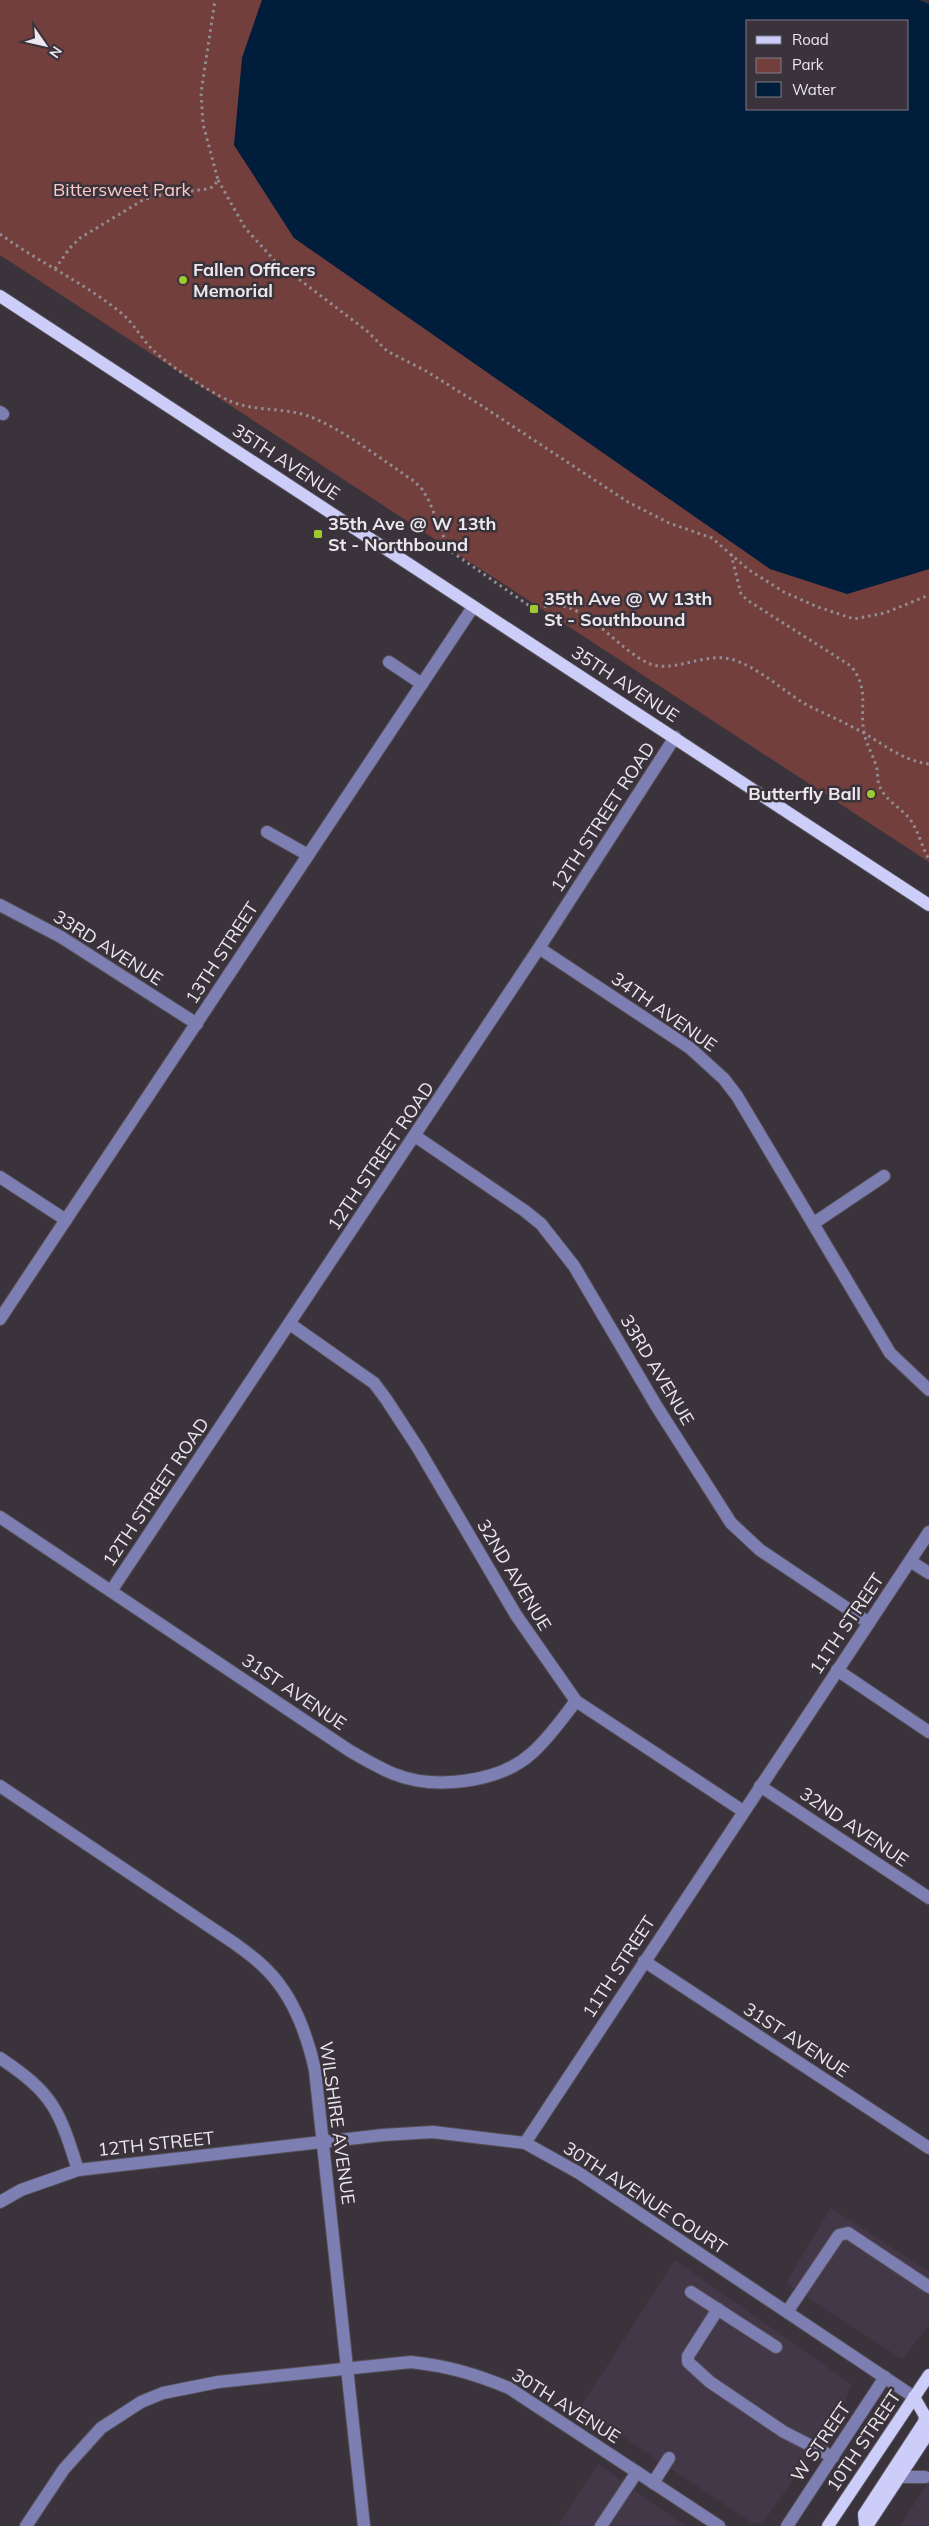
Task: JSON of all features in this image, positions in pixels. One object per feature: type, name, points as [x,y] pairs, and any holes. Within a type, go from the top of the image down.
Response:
[{"type":"main road","name":"35TH AVENUE","points":[[0,296],[174,411],[395,553],[473,607],[675,737],[929,905]]},
{"type":"main road","name":"10TH STREET","points":[[828,2526],[929,2375]]},
{"type":"main road","points":[[866,2526],[864,2514],[924,2422],[925,2416],[914,2397]]},
{"type":"main road","points":[[866,2526],[929,2432]]},
{"type":"street","name":"13TH STREET","points":[[0,1319],[473,607]]},
{"type":"street","points":[[389,662],[422,684]]},
{"type":"street","name":"12TH STREET ROAD","points":[[111,1591],[540,948],[675,737]]},
{"type":"street","points":[[267,832],[308,855]]},
{"type":"street","name":"33RD AVENUE","points":[[0,904],[61,937],[196,1024]]},
{"type":"street","name":"34TH AVENUE","points":[[540,948],[690,1048],[724,1079],[738,1096],[890,1353],[929,1390]]},
{"type":"street","name":"33RD AVENUE","points":[[415,1136],[525,1210],[541,1224],[574,1266],[657,1407],[731,1523],[760,1550],[869,1623]]},
{"type":"street","points":[[814,1223],[884,1176]]},
{"type":"street","points":[[0,1177],[66,1220]]},
{"type":"street","name":"32ND AVENUE","points":[[290,1324],[374,1383],[418,1448],[516,1615],[576,1701],[743,1811]]},
{"type":"street","name":"31ST AVENUE","points":[[0,1517],[350,1751],[395,1775],[443,1784],[464,1782],[495,1774],[530,1755],[549,1736],[576,1701]]},
{"type":"street","name":"11TH STREET","points":[[525,2143],[929,1532]]},
{"type":"street","points":[[910,1561],[929,1573]]},
{"type":"street","points":[[837,1670],[929,1732]]},
{"type":"street","name":"WILSHIRE AVENUE","points":[[0,1786],[234,1942],[268,1970],[293,2006],[307,2035],[315,2070],[349,2368],[364,2526]]},
{"type":"street","name":"32ND AVENUE","points":[[760,1786],[929,1898]]},
{"type":"street","name":"31ST AVENUE","points":[[644,1961],[929,2148]]},
{"type":"street","points":[[0,2058],[40,2089],[56,2109],[78,2170]]},
{"type":"street","name":"30TH AVENUE COURT","points":[[323,2143],[383,2135],[433,2132],[525,2143],[579,2173],[914,2397]]},
{"type":"street","name":"12TH STREET","points":[[0,2202],[21,2190],[78,2170],[323,2143]]},
{"type":"street","points":[[787,2312],[839,2235],[843,2232],[848,2233],[929,2287]]},
{"type":"street","points":[[691,2292],[776,2348]]},
{"type":"street","points":[[718,2309],[688,2356],[688,2362],[710,2382],[784,2432],[833,2457]]},
{"type":"street","name":"30TH AVENUE","points":[[26,2526],[64,2469],[101,2428],[141,2402],[162,2393],[218,2382],[411,2362],[472,2372],[509,2388],[719,2526]]},
{"type":"street","name":"W STREET","points":[[787,2526],[885,2377]]},
{"type":"street","points":[[653,2483],[669,2458]]},
{"type":"street","points":[[601,2526],[637,2472]]},
{"type":"street","points":[[899,2477],[925,2477]]},
{"type":"path","points":[[215,0],[201,93],[203,124],[218,180],[245,228],[261,248],[275,261],[367,332],[387,351],[426,371],[479,404],[628,502],[669,523],[712,538],[749,570],[784,592],[818,607],[854,619],[885,613],[929,595]]},
{"type":"path","points":[[55,269],[80,238],[143,200],[161,195],[206,190],[213,187],[218,180]]},
{"type":"path","points":[[0,234],[122,313],[135,325],[150,348],[211,390],[230,401],[248,407],[307,415],[325,423],[414,481],[422,489],[429,502],[449,550],[534,609],[555,605],[569,608],[582,615],[638,658],[651,664],[666,666],[699,658],[722,657],[736,661],[756,670],[808,705],[864,733],[895,754],[914,762],[929,764]]},
{"type":"path","points":[[731,553],[741,594],[747,600],[851,666],[857,674],[863,687],[864,733],[877,768],[879,785],[884,795],[909,818],[917,830],[922,848],[929,860]]},
{"type":"shaded area","points":[[831,2208],[929,2272],[929,2325],[902,2359],[786,2283]]},
{"type":"shaded area","points":[[675,2260],[851,2384],[843,2409],[764,2521],[754,2524],[580,2408]]},
{"type":"shaded area","points":[[598,2464],[685,2526],[558,2526]]},
{"type":"shaded area","points":[[929,2481],[929,2526],[900,2526]]},
{"type":"green space","name":"Bittersweet Park","points":[[0,0],[262,0],[242,58],[269,197],[294,238],[847,594],[929,569],[929,862],[0,255]]},
{"type":"water","points":[[262,0],[919,0],[929,4],[929,569],[847,594],[770,569],[294,238],[234,145],[242,58]]},
{"type":"place","name":"Fallen Officers Memorial","points":[[183,280]]},
{"type":"place","name":"35th Ave @ W 13th St - Northbound","points":[[318,534]]},
{"type":"place","name":"35th Ave @ W 13th St - Southbound","points":[[534,609]]},
{"type":"place","name":"Butterfly Ball","points":[[871,794]]}]
